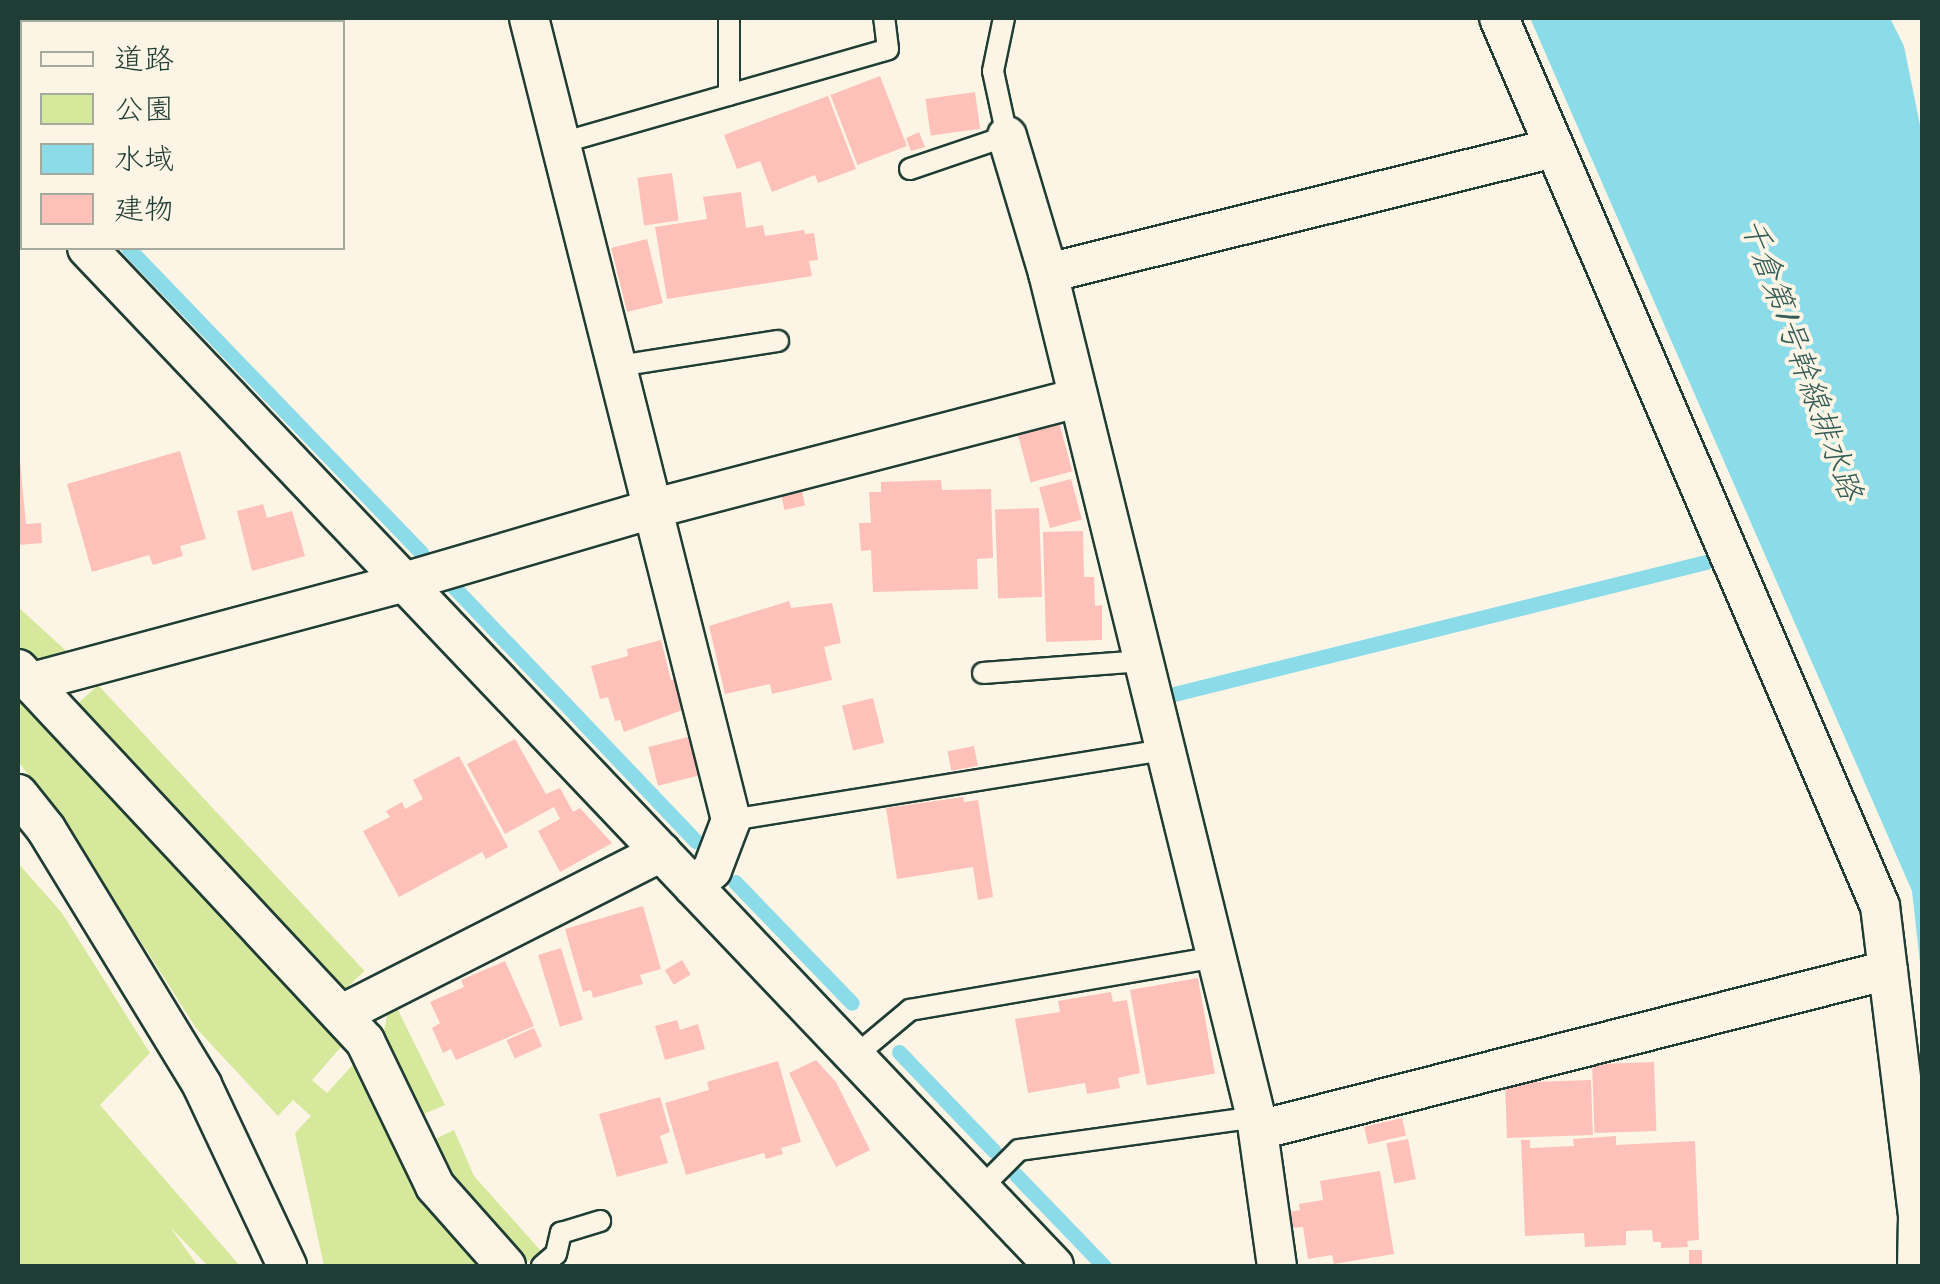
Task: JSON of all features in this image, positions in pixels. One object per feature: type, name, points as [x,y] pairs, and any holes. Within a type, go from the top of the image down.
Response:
[{"type":"street","points":[[529,18],[732,820],[712,870],[693,886]]},
{"type":"street","points":[[1498,18],[1880,906],[1918,1216],[1917,1266]]},
{"type":"street","points":[[1007,136],[1048,274],[1258,1123],[1278,1266]]},
{"type":"street","points":[[1048,274],[1554,148]]},
{"type":"street","points":[[89,250],[1054,1266]]},
{"type":"street","points":[[506,1266],[435,1186],[365,1042],[24,676],[404,582],[655,508],[1078,398]]},
{"type":"street","points":[[18,794],[46,828],[202,1085],[287,1266]]},
{"type":"street","points":[[342,1014],[662,852]]},
{"type":"street","points":[[1258,1123],[1888,970]]},
{"type":"lane","points":[[730,18],[730,95]]},
{"type":"lane","points":[[561,143],[888,49],[884,18]]},
{"type":"lane","points":[[910,169],[1007,136],[993,71],[1004,18]]},
{"type":"lane","points":[[618,366],[778,340]]},
{"type":"lane","points":[[983,673],[1143,661]]},
{"type":"lane","points":[[732,820],[1166,750]]},
{"type":"lane","points":[[854,1056],[910,1010],[1216,957]]},
{"type":"lane","points":[[980,1189],[1019,1150],[1258,1123]]},
{"type":"lane","points":[[542,1266],[556,1254],[560,1233],[600,1221]]},
{"type":"green space","points":[[18,607],[73,657],[35,666],[18,650]]},
{"type":"green space","points":[[98,685],[365,971],[333,1000],[67,714]]},
{"type":"green space","points":[[18,691],[61,732],[342,1046],[312,1080],[327,1093],[357,1060],[489,1266],[324,1266],[295,1133],[311,1116],[293,1100],[278,1116],[196,1028],[87,857],[18,761]]},
{"type":"green space","points":[[18,863],[62,913],[150,1053],[100,1105],[240,1266],[208,1266],[170,1227],[198,1266],[18,1266]]},
{"type":"green space","points":[[396,1006],[445,1105],[419,1116],[382,1044],[388,1009]]},
{"type":"green space","points":[[454,1130],[474,1176],[541,1251],[522,1266],[427,1143]]},
{"type":"water","name":"千倉第1号幹線排水路","points":[[1530,18],[1890,18],[1904,46],[1922,135],[1922,981],[1912,891]]},
{"type":"building","points":[[880,76],[907,146],[857,165],[831,95]]},
{"type":"building","points":[[975,92],[980,129],[931,136],[925,99]]},
{"type":"building","points":[[828,96],[856,169],[818,183],[815,175],[772,192],[760,161],[737,169],[724,135]]},
{"type":"building","points":[[919,132],[925,147],[911,151],[906,138]]},
{"type":"building","points":[[672,173],[679,221],[644,225],[637,178]]},
{"type":"building","points":[[741,192],[746,228],[763,225],[765,236],[804,230],[805,234],[814,233],[818,260],[809,261],[812,276],[667,299],[655,227],[707,219],[703,197]]},
{"type":"building","points":[[647,239],[663,303],[627,312],[611,248]]},
{"type":"building","points":[[1059,422],[1072,471],[1031,482],[1017,433]]},
{"type":"building","points":[[18,440],[26,524],[41,523],[42,543],[18,545]]},
{"type":"building","points":[[180,451],[206,539],[180,546],[183,556],[153,565],[149,555],[92,572],[67,484]]},
{"type":"building","points":[[1071,479],[1082,520],[1050,528],[1039,488]]},
{"type":"building","points":[[941,480],[942,490],[991,489],[993,558],[977,559],[978,589],[873,592],[871,550],[861,551],[859,523],[871,523],[869,492],[881,492],[881,482]]},
{"type":"building","points":[[801,487],[805,506],[784,510],[780,491]]},
{"type":"building","points":[[263,504],[267,518],[292,511],[305,556],[252,571],[237,511]]},
{"type":"building","points":[[1039,508],[1042,597],[998,598],[995,510]]},
{"type":"building","points":[[1083,531],[1084,577],[1094,577],[1095,606],[1102,605],[1102,640],[1046,642],[1043,532]]},
{"type":"building","points":[[789,601],[791,608],[832,603],[841,643],[824,647],[832,680],[772,694],[770,684],[725,694],[709,626]]},
{"type":"building","points":[[661,640],[671,680],[677,679],[685,709],[624,732],[620,720],[615,721],[608,697],[600,699],[591,666],[628,656],[627,649]]},
{"type":"building","points":[[873,698],[884,743],[853,750],[842,706]]},
{"type":"building","points":[[692,736],[702,775],[658,786],[648,747]]},
{"type":"building","points":[[515,739],[546,794],[560,788],[573,812],[580,808],[612,843],[560,872],[538,831],[560,819],[554,807],[505,834],[467,764]]},
{"type":"building","points":[[974,746],[978,766],[951,771],[947,751]]},
{"type":"building","points":[[459,756],[508,847],[486,859],[482,852],[399,897],[363,831],[390,817],[386,811],[402,802],[405,809],[423,799],[413,780]]},
{"type":"building","points":[[963,797],[964,802],[978,800],[993,897],[978,900],[973,867],[897,879],[886,808]]},
{"type":"building","points":[[643,906],[661,969],[640,975],[643,984],[593,998],[591,990],[583,992],[565,929]]},
{"type":"building","points":[[561,948],[583,1020],[560,1027],[538,955]]},
{"type":"building","points":[[682,960],[691,975],[674,985],[665,970]]},
{"type":"building","points":[[505,961],[534,1026],[456,1060],[451,1049],[443,1053],[432,1028],[440,1023],[430,1002],[464,987],[461,980]]},
{"type":"building","points":[[1198,978],[1215,1074],[1147,1086],[1130,990]]},
{"type":"building","points":[[1111,992],[1113,1002],[1127,1000],[1140,1073],[1118,1078],[1120,1088],[1087,1094],[1085,1083],[1028,1093],[1015,1019],[1060,1012],[1058,1001]]},
{"type":"building","points":[[677,1020],[680,1030],[698,1024],[705,1049],[665,1060],[655,1026]]},
{"type":"building","points":[[534,1028],[542,1046],[515,1058],[507,1040]]},
{"type":"building","points":[[816,1060],[836,1082],[870,1150],[836,1167],[789,1073]]},
{"type":"building","points":[[778,1061],[801,1142],[781,1148],[783,1154],[766,1159],[764,1153],[686,1175],[665,1103],[709,1090],[707,1082]]},
{"type":"building","points":[[1654,1062],[1656,1131],[1594,1133],[1592,1064]]},
{"type":"building","points":[[1591,1080],[1593,1135],[1507,1138],[1505,1083]]},
{"type":"building","points":[[660,1097],[670,1132],[660,1136],[668,1163],[617,1177],[599,1114]]},
{"type":"building","points":[[1402,1118],[1406,1136],[1368,1144],[1364,1127]]},
{"type":"building","points":[[1616,1136],[1616,1145],[1695,1141],[1699,1240],[1687,1241],[1688,1247],[1661,1248],[1661,1242],[1653,1242],[1652,1230],[1626,1231],[1626,1245],[1585,1247],[1584,1233],[1525,1236],[1521,1140],[1530,1140],[1530,1148],[1574,1146],[1573,1139]]},
{"type":"building","points":[[1408,1139],[1416,1179],[1394,1183],[1386,1143]]},
{"type":"building","points":[[1380,1171],[1394,1254],[1334,1264],[1332,1255],[1308,1259],[1303,1227],[1292,1228],[1289,1212],[1300,1210],[1299,1204],[1323,1200],[1320,1181]]},
{"type":"building","points":[[1689,1250],[1702,1250],[1702,1266],[1689,1266]]},
{"type":"waterway","points":[[23,20],[33,18]]},
{"type":"waterway","points":[[130,250],[421,553]]},
{"type":"waterway","points":[[1174,694],[1706,562]]},
{"type":"waterway","points":[[449,582],[696,841]]},
{"type":"waterway","points":[[735,882],[852,1003]]},
{"type":"waterway","points":[[899,1052],[994,1151]]},
{"type":"waterway","points":[[1016,1175],[1104,1266]]}]
